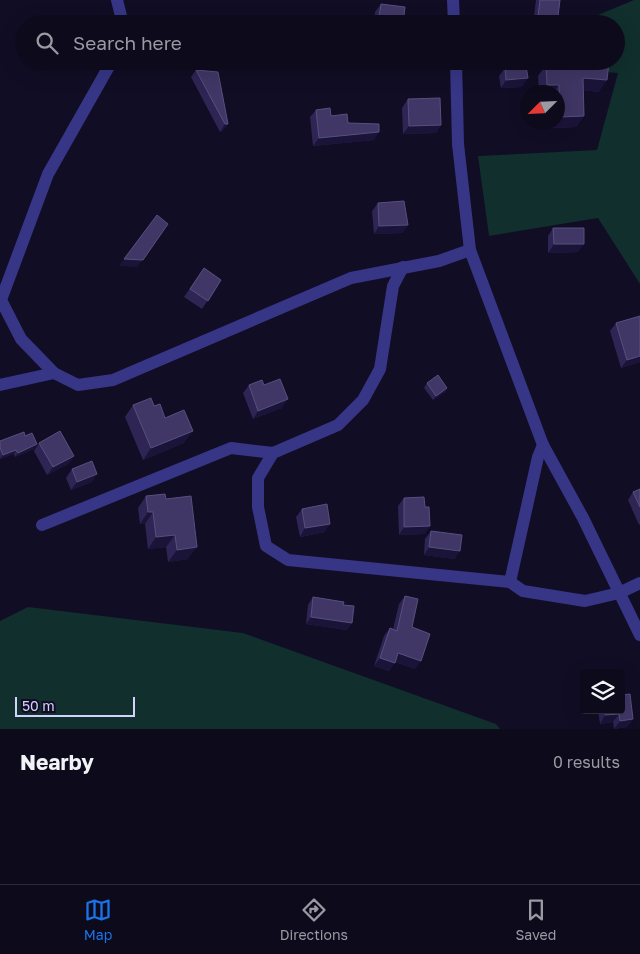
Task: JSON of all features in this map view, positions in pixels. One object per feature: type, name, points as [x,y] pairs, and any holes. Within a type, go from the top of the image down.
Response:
[{"type":"street","points":[[117,0],[121,15]]},
{"type":"street","points":[[452,0],[453,15]]},
{"type":"street","points":[[107,70],[48,174],[0,300],[21,338],[54,373],[78,386],[113,380],[351,278],[439,261],[470,250]]},
{"type":"street","points":[[456,70],[458,144],[470,250],[543,445],[583,518],[640,635]]},
{"type":"street","points":[[42,525],[231,448],[273,453],[338,425],[363,400],[380,369],[393,286],[403,267]]},
{"type":"street","points":[[0,385],[54,373]]},
{"type":"street","points":[[510,582],[538,457],[543,445]]},
{"type":"street","points":[[273,453],[258,478],[258,507],[266,546],[288,560],[510,582],[523,591],[585,602],[618,593],[640,583]]},
{"type":"green space","points":[[634,0],[640,0],[640,284],[598,218],[489,236],[478,156],[597,150],[618,73],[581,70],[625,70],[625,15],[598,15]]},
{"type":"green space","points":[[28,607],[243,633],[496,724],[500,729],[0,729],[0,621]]},
{"type":"building","points":[[540,0],[560,0],[558,15],[538,15]]},
{"type":"building","points":[[381,4],[405,7],[404,15],[379,15]]},
{"type":"building","points":[[196,70],[218,72],[228,124],[225,124]]},
{"type":"building","points":[[505,70],[527,70],[528,78],[506,80]]},
{"type":"building","points":[[546,70],[608,70],[607,80],[583,78],[584,116],[565,117],[565,85],[547,85]]},
{"type":"building","points":[[440,98],[441,125],[409,126],[408,99]]},
{"type":"building","points":[[330,108],[331,116],[347,114],[348,123],[379,124],[379,132],[319,138],[316,110]]},
{"type":"building","points":[[404,201],[408,225],[379,226],[378,203]]},
{"type":"building","points":[[157,215],[168,224],[143,260],[124,259]]},
{"type":"building","points":[[553,228],[584,228],[584,244],[554,244]]},
{"type":"building","points":[[204,268],[221,280],[208,301],[190,289]]},
{"type":"building","points":[[640,316],[640,356],[627,360],[616,323]]},
{"type":"building","points":[[438,375],[447,388],[436,396],[427,383]]},
{"type":"building","points":[[280,379],[288,399],[258,411],[249,385],[262,380],[264,385]]},
{"type":"building","points":[[151,398],[154,406],[160,404],[165,418],[184,410],[193,431],[151,448],[133,405]]},
{"type":"building","points":[[60,431],[74,456],[53,467],[39,443]]},
{"type":"building","points":[[24,432],[25,436],[32,433],[37,444],[18,453],[16,450],[3,455],[0,441]]},
{"type":"building","points":[[92,461],[97,474],[77,482],[72,469]]},
{"type":"building","points":[[640,489],[640,507],[633,492]]},
{"type":"building","points":[[165,494],[166,499],[191,496],[197,547],[177,550],[175,535],[156,537],[153,512],[148,512],[146,496]]},
{"type":"building","points":[[424,497],[425,507],[429,507],[430,526],[404,527],[404,498]]},
{"type":"building","points":[[327,504],[330,524],[305,528],[302,509]]},
{"type":"building","points":[[431,531],[462,535],[460,551],[429,547]]},
{"type":"building","points":[[405,596],[418,599],[412,627],[430,634],[421,661],[398,653],[395,663],[380,658],[390,628],[397,631]]},
{"type":"building","points":[[313,597],[344,602],[343,605],[354,606],[352,623],[311,617]]},
{"type":"building","points":[[630,694],[633,719],[620,721],[619,714],[625,714],[625,695]]}]
